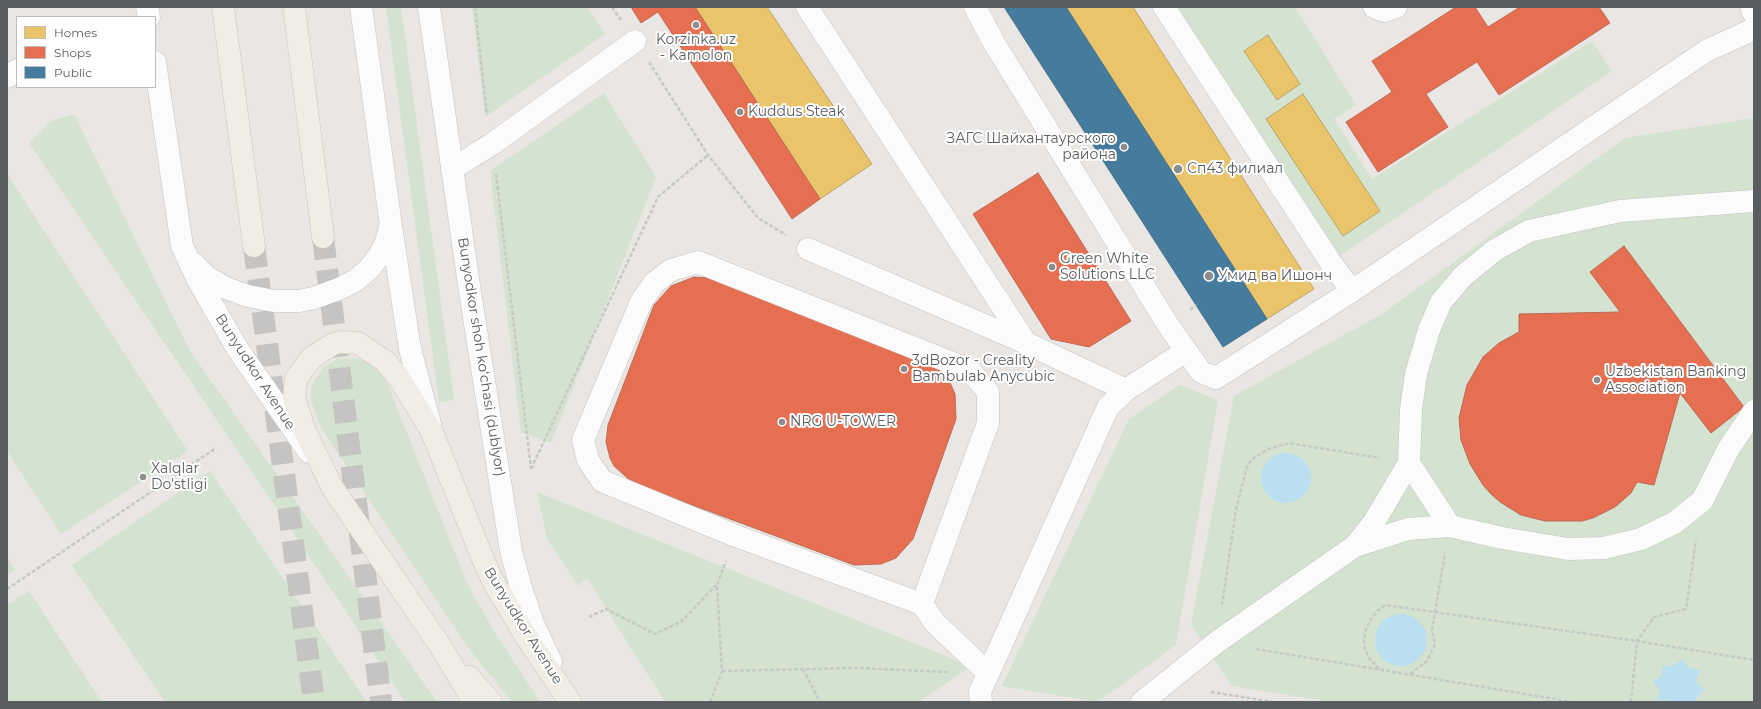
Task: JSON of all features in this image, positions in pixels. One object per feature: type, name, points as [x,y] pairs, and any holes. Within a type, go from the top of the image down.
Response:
[{"type":"main road","points":[[223,7],[254,246]]},
{"type":"main road","points":[[294,7],[323,237]]},
{"type":"main road","points":[[332,487],[304,429],[294,397],[294,386],[298,373],[311,358],[325,348],[340,342],[358,343],[377,356],[399,378],[432,432]]},
{"type":"main road","name":"Bunyudkor Avenue","points":[[432,432],[485,564],[508,608],[569,700]]},
{"type":"main road","name":"Bunyudkor Avenue","points":[[332,487],[441,647],[474,702]]},
{"type":"main road","name":"Bunyudkor Avenue","points":[[441,647],[491,702]]},
{"type":"street","points":[[182,246],[198,268],[207,277],[226,288],[248,296],[274,301],[299,301],[329,294],[356,280],[369,269],[379,256],[386,243],[390,226],[361,7]]},
{"type":"street","name":"Bunyodkor shoh koʻchasi (dublyor)","points":[[429,7],[452,169],[511,551],[521,588],[534,626],[569,700]]},
{"type":"street","points":[[807,7],[1026,343]]},
{"type":"street","points":[[975,7],[994,43],[1186,351],[1201,372],[1216,378],[1352,291],[1706,50],[1754,29]]},
{"type":"street","points":[[1164,7],[1331,263],[1352,291]]},
{"type":"street","points":[[1374,7],[1384,11],[1396,7]]},
{"type":"street","points":[[1753,7],[1752,10],[1754,14]]},
{"type":"street","points":[[452,169],[492,144],[635,41]]},
{"type":"street","name":"Bunyudkor Avenue","points":[[156,69],[182,246],[198,280],[238,348],[332,487]]},
{"type":"street","points":[[7,77],[16,71]]},
{"type":"street","points":[[1142,702],[1217,642],[1355,546],[1374,522],[1409,463],[1410,429],[1415,381],[1429,330],[1441,302],[1463,276],[1496,250],[1529,231],[1620,211],[1754,201]]},
{"type":"street","name":"Bunyudkor Avenue","points":[[390,226],[410,350],[432,432]]},
{"type":"street","points":[[808,249],[1026,343],[1126,390]]},
{"type":"street","points":[[922,604],[988,423],[988,392],[970,370],[698,262],[671,270],[654,283],[641,302],[583,440],[588,460],[602,481],[736,536],[922,604],[935,623],[988,673]]},
{"type":"street","points":[[981,702],[980,692],[988,673],[1108,407],[1126,390],[1186,351]]},
{"type":"street","points":[[1355,546],[1408,530],[1450,526],[1502,538],[1560,548],[1604,548],[1641,539],[1674,523],[1702,501],[1729,448],[1754,411]]},
{"type":"street","points":[[1409,463],[1450,526]]},
{"type":"path","points":[[475,7],[531,469]]},
{"type":"path","points":[[612,7],[708,155],[758,218],[808,249]]},
{"type":"path","points":[[1409,463],[1289,443],[1268,449],[1251,460],[1246,470],[1236,510],[1217,642],[1573,702]]},
{"type":"path","points":[[7,589],[216,448]]},
{"type":"path","points":[[1631,702],[1637,641],[1654,617],[1686,609],[1702,501]]},
{"type":"path","points":[[1410,675],[1427,661],[1435,644],[1432,630],[1450,526]]},
{"type":"path","points":[[589,617],[606,609],[655,634],[682,621],[717,585],[736,536]]},
{"type":"path","points":[[710,702],[722,670],[717,585]]},
{"type":"path","points":[[1379,670],[1369,658],[1365,649],[1364,640],[1366,629],[1377,611],[1386,605],[1637,641],[1754,660]]},
{"type":"path","points":[[722,670],[856,668],[988,673]]},
{"type":"path","points":[[803,669],[820,702]]},
{"type":"path","points":[[1211,692],[1274,702]]},
{"type":"green space","points":[[386,7],[401,7],[454,400],[439,402]]},
{"type":"green space","points":[[472,7],[587,7],[605,34],[485,117]]},
{"type":"green space","points":[[1175,7],[1295,7],[1356,105],[1334,119],[1372,179],[1592,41],[1612,71],[1337,258]]},
{"type":"green space","points":[[604,93],[656,177],[551,443],[521,432],[490,171]]},
{"type":"green space","points":[[74,114],[190,351],[437,702],[405,702],[342,605],[29,143],[51,121]]},
{"type":"green space","points":[[1754,118],[1754,702],[1332,702],[1232,686],[1191,625],[1234,396],[1382,314],[1625,138]]},
{"type":"green space","points":[[7,174],[188,451],[61,534],[7,451]]},
{"type":"green space","points":[[337,359],[359,359],[372,365],[382,375],[388,385],[467,583],[495,633],[540,702],[512,702],[470,650],[322,430],[310,398],[312,384],[324,367]]},
{"type":"green space","points":[[1179,385],[1218,400],[1176,645],[1098,702],[1002,686],[1129,419]]},
{"type":"green space","points":[[210,471],[367,702],[165,702],[72,565]]},
{"type":"green space","points":[[537,492],[971,666],[919,702],[665,702],[587,578],[578,586],[547,538]]},
{"type":"green space","points":[[7,558],[15,570],[7,575]]},
{"type":"green space","points":[[29,591],[102,702],[7,702],[7,605]]},
{"type":"water","points":[[1281,453],[1291,453],[1304,460],[1311,473],[1311,483],[1304,496],[1291,503],[1281,503],[1272,499],[1265,492],[1261,483],[1261,473],[1265,464],[1272,457]]},
{"type":"water","points":[[1401,614],[1411,616],[1419,622],[1425,630],[1427,640],[1425,650],[1419,658],[1411,664],[1401,666],[1391,664],[1383,658],[1377,650],[1375,640],[1377,630],[1383,622],[1391,616]]},
{"type":"water","points":[[1682,659],[1688,667],[1700,671],[1696,681],[1704,690],[1696,698],[1695,702],[1657,700],[1660,691],[1653,682],[1661,676],[1663,665],[1674,666]]},
{"type":"building: Homes","points":[[695,7],[767,7],[872,164],[820,199]]},
{"type":"building: Homes","points":[[1066,7],[1133,7],[1314,289],[1267,319]]},
{"type":"building: Homes","points":[[1268,35],[1300,84],[1277,100],[1244,51]]},
{"type":"building: Homes","points":[[1303,94],[1380,211],[1343,236],[1266,119]]},
{"type":"building: Shops","points":[[631,7],[695,7],[820,199],[792,219],[658,12],[641,23]]},
{"type":"building: Shops","points":[[1456,7],[1475,7],[1488,27],[1520,7],[1599,7],[1610,23],[1499,95],[1477,62],[1426,94],[1448,127],[1378,172],[1346,122],[1392,92],[1372,61]]},
{"type":"building: Shops","name":"Green White Solutions LLC","points":[[1038,173],[1131,321],[1089,347],[1051,339],[973,214]]},
{"type":"building: Shops","name":"Uzbekistan Banking Association","points":[[1624,246],[1744,407],[1711,433],[1680,393],[1654,485],[1637,482],[1631,493],[1615,507],[1593,518],[1582,521],[1545,521],[1521,515],[1500,502],[1491,494],[1483,485],[1470,464],[1461,440],[1459,418],[1467,385],[1483,357],[1499,343],[1519,332],[1519,314],[1620,312],[1590,272]]},
{"type":"building: Shops","name":"NRG U-TOWER","points":[[694,277],[710,278],[938,368],[948,378],[955,394],[956,419],[913,539],[896,558],[881,564],[854,565],[633,483],[614,466],[610,458],[606,442],[608,425],[654,305],[671,286]]},
{"type":"building: Public","points":[[1004,7],[1066,7],[1267,319],[1223,347]]},
{"type":"tunnel","points":[[323,237],[381,702]]},
{"type":"tunnel","points":[[254,246],[314,702]]},
{"type":"place","name":"Korzinka.uz - Kamolon","points":[[696,25]]},
{"type":"place","name":"Kuddus Steak","points":[[740,112]]},
{"type":"place","name":"ЗАГС Шайхантаурского района","points":[[1124,147]]},
{"type":"place","name":"Сп43 филиал","points":[[1178,169]]},
{"type":"place","name":"Green White Solutions LLC","points":[[1052,267]]},
{"type":"place","name":"Умид ва Ишонч","points":[[1209,276]]},
{"type":"place","name":"3dBozor - Creality Bambulab Anycubic","points":[[904,369]]},
{"type":"place","name":"Uzbekistan Banking Association","points":[[1597,380]]},
{"type":"place","name":"NRG U-TOWER","points":[[782,422]]},
{"type":"place","name":"Xalqlar Do'stligi","points":[[143,477]]}]
